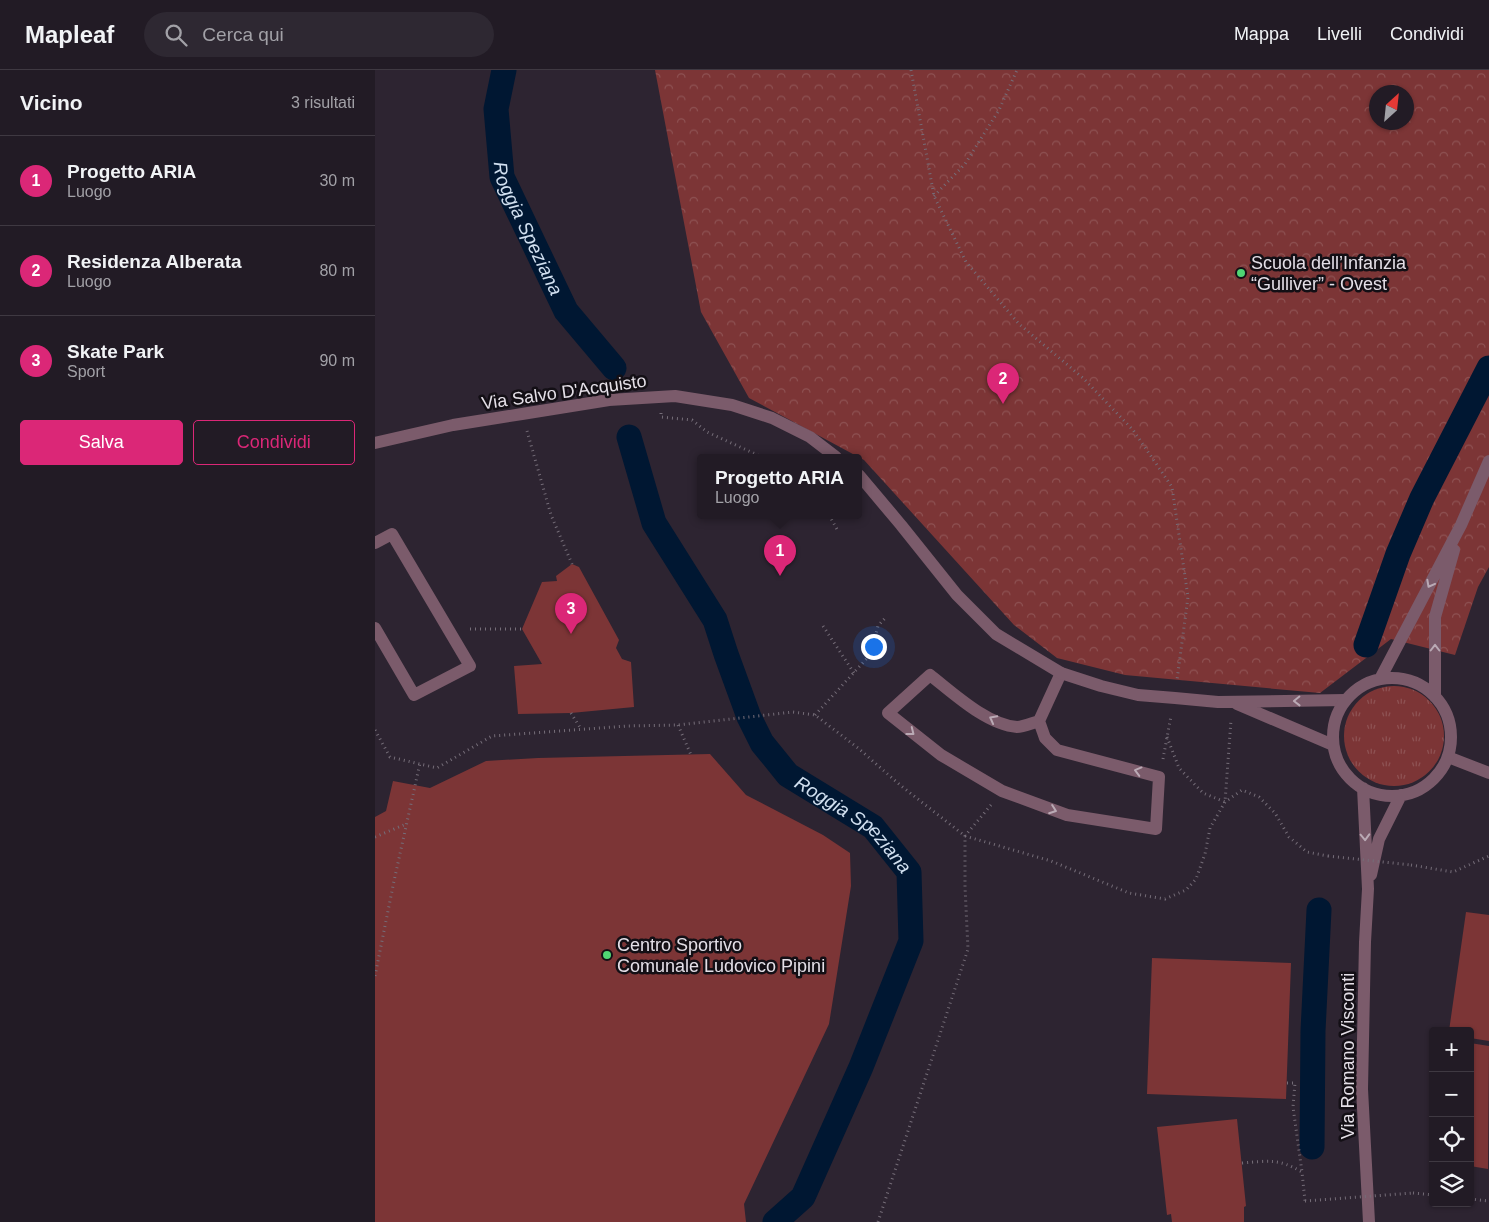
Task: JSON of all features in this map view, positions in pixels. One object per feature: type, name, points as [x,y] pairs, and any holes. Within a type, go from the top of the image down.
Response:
[{"type":"street","name":"Via Salvo D'Acquisto","points":[[375,443],[453,425],[609,400],[675,396],[732,405],[772,418],[810,437],[832,454]]},
{"type":"street","points":[[1380,679],[1461,526],[1489,461]]},
{"type":"street","points":[[862,479],[957,595],[996,634],[1061,673],[1101,686],[1138,695],[1232,702],[1345,700]]},
{"type":"street","points":[[1435,697],[1435,617],[1461,526]]},
{"type":"street","points":[[375,543],[392,534],[470,666],[414,695],[375,628]]},
{"type":"street","points":[[1039,721],[1018,727],[998,723],[967,704],[930,675],[888,713],[941,755],[1002,791],[1067,815],[1156,829],[1159,777],[1057,750],[1045,738],[1039,721],[1061,673]]},
{"type":"street","points":[[1380,679],[1400,679],[1419,685],[1435,697],[1444,710],[1449,725],[1451,741],[1448,756],[1440,771],[1429,782],[1416,791],[1401,795],[1381,795],[1363,788],[1349,777],[1338,762],[1333,745],[1333,729],[1337,714],[1345,700],[1367,683],[1380,679]]},
{"type":"street","points":[[1232,702],[1333,745]]},
{"type":"street","points":[[1448,756],[1489,773]]},
{"type":"street","name":"Via Romano Visconti","points":[[1363,788],[1368,889],[1362,1089],[1369,1222]]},
{"type":"street","name":"Via Romano Visconti","points":[[1368,889],[1379,839],[1401,795]]},
{"type":"path","points":[[911,70],[934,196],[967,262],[1019,324],[1083,378],[1133,430],[1172,487],[1188,597],[1175,698],[1159,777]]},
{"type":"path","points":[[934,196],[965,164],[999,110],[1017,70]]},
{"type":"path","points":[[661,397],[661,417],[692,420],[707,432],[755,454]]},
{"type":"path","points":[[521,414],[551,515],[572,564]]},
{"type":"path","points":[[831,519],[838,531]]},
{"type":"path","points":[[815,716],[870,655],[877,626],[886,617]]},
{"type":"path","points":[[823,626],[854,673]]},
{"type":"path","points":[[449,630],[522,629]]},
{"type":"path","points":[[1167,737],[1179,768],[1203,793],[1225,802],[1232,702]]},
{"type":"path","points":[[571,713],[581,729]]},
{"type":"path","points":[[375,730],[390,756],[437,768],[492,736],[581,729],[678,726],[771,714]]},
{"type":"path","points":[[678,726],[691,754]]},
{"type":"path","points":[[375,976],[393,881],[420,763]]},
{"type":"path","points":[[878,1222],[968,949],[965,836],[1002,791]]},
{"type":"path","points":[[375,838],[407,824]]},
{"type":"path","points":[[1327,856],[1411,865],[1453,872],[1489,856]]},
{"type":"path","points":[[1287,1083],[1295,1083],[1293,1107],[1305,1201],[1413,1193],[1429,1195]]},
{"type":"path","points":[[1242,1163],[1268,1161],[1288,1164],[1302,1172]]},
{"type":"path","points":[[1474,1199],[1489,1201]]},
{"type":"green space","points":[[655,70],[1489,70],[1489,567],[1478,587],[1455,655],[1391,639],[1320,693],[1125,675],[1057,658],[1014,625],[862,459],[862,454],[853,454],[749,398],[701,312]]},
{"type":"green space","points":[[572,564],[579,567],[619,640],[616,648],[622,659],[631,662],[634,707],[571,713],[518,714],[514,666],[542,664],[522,629],[542,582],[557,581],[556,576]]},
{"type":"green space","points":[[1394,686],[1404,687],[1422,694],[1436,708],[1443,726],[1443,746],[1436,764],[1422,778],[1404,785],[1394,786],[1384,785],[1366,778],[1352,764],[1345,746],[1344,736],[1345,726],[1352,708],[1366,694],[1384,687]]},
{"type":"green space","name":"Centro Sportivo Comunale Ludovico Pipini","points":[[710,754],[746,795],[823,835],[850,853],[851,886],[829,1024],[744,1204],[746,1222],[375,1222],[375,817],[386,811],[393,781],[430,788],[486,761]]},
{"type":"green space","points":[[1466,912],[1489,915],[1489,1041],[1474,1039],[1474,1027],[1450,1027]]},
{"type":"green space","points":[[1152,958],[1291,963],[1286,1099],[1147,1094]]},
{"type":"green space","points":[[1474,1044],[1489,1046],[1488,1169],[1474,1167]]},
{"type":"green space","points":[[1237,1119],[1246,1206],[1244,1207],[1244,1222],[1172,1222],[1171,1214],[1167,1215],[1157,1127]]},
{"type":"waterway","name":"Roggia Speziana","points":[[504,70],[496,109],[502,177],[566,311],[614,368]]},
{"type":"waterway","points":[[1366,645],[1398,554],[1422,498],[1489,368]]},
{"type":"waterway","name":"Roggia Speziana","points":[[629,437],[654,523],[715,620],[749,717],[762,743],[788,775],[873,827],[909,872],[911,941],[861,1067],[803,1197],[775,1222]]},
{"type":"waterway","points":[[1312,1147],[1313,1031],[1319,910]]},
{"type":"place","name":"Scuola dell’Infanzia “Gulliver” - Ovest","points":[[1241,273]]},
{"type":"place","name":"Residenza Alberata","points":[[1003,404]]},
{"type":"place","name":"Progetto ARIA","points":[[780,576]]},
{"type":"place","name":"Skate Park","points":[[571,634]]},
{"type":"place","name":"Centro Sportivo Comunale Ludovico Pipini","points":[[607,955]]}]
